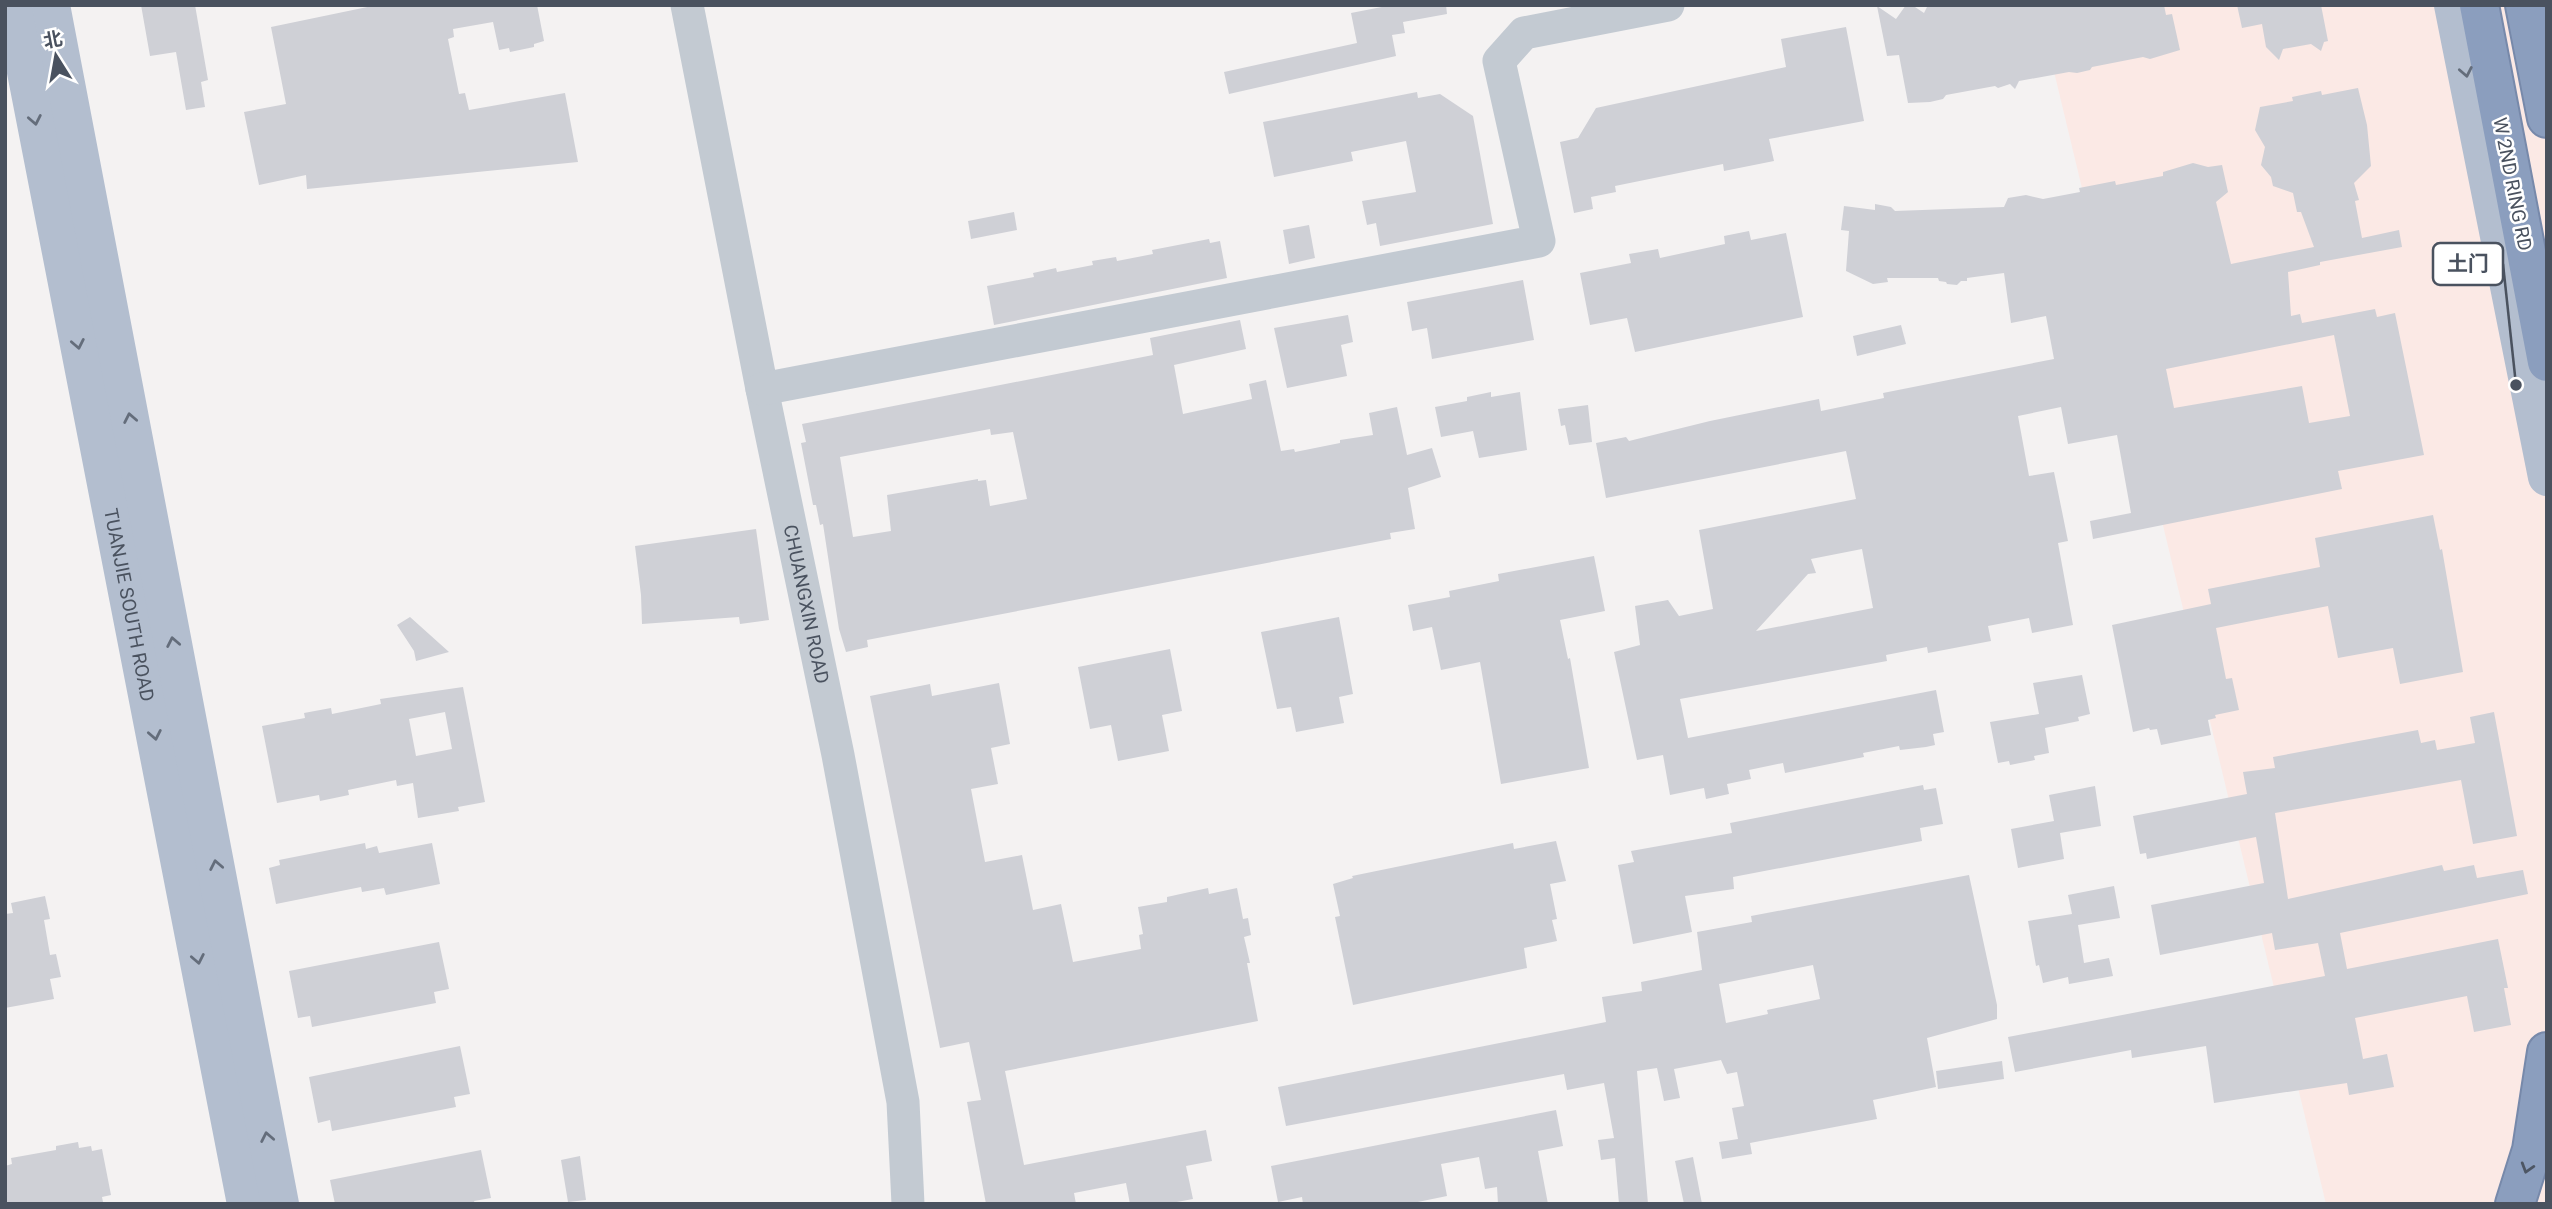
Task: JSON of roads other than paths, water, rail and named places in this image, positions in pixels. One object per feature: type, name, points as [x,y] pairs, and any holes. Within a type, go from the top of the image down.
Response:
[{"type":"highway","name":"W 2ND RING RD","points":[[2479,5],[2547,362]]},
{"type":"highway","points":[[2525,5],[2547,118]]},
{"type":"highway","points":[[2515,1204],[2532,1150],[2547,1052]]},
{"type":"main road","name":"TUANJIE SOUTH ROAD","points":[[13,5],[246,1204]]},
{"type":"main road","name":"TUANJIE SOUTH ROAD","points":[[51,5],[280,1204]]},
{"type":"main road","points":[[2453,5],[2547,477]]},
{"type":"street","name":"CHUANGXIN ROAD","points":[[687,5],[762,389],[838,755],[903,1102],[908,1204]]},
{"type":"street","points":[[762,389],[1539,241],[1499,61],[1524,33],[1668,5]]},
{"type":"place","name":"土门","points":[[2516,385]]}]
